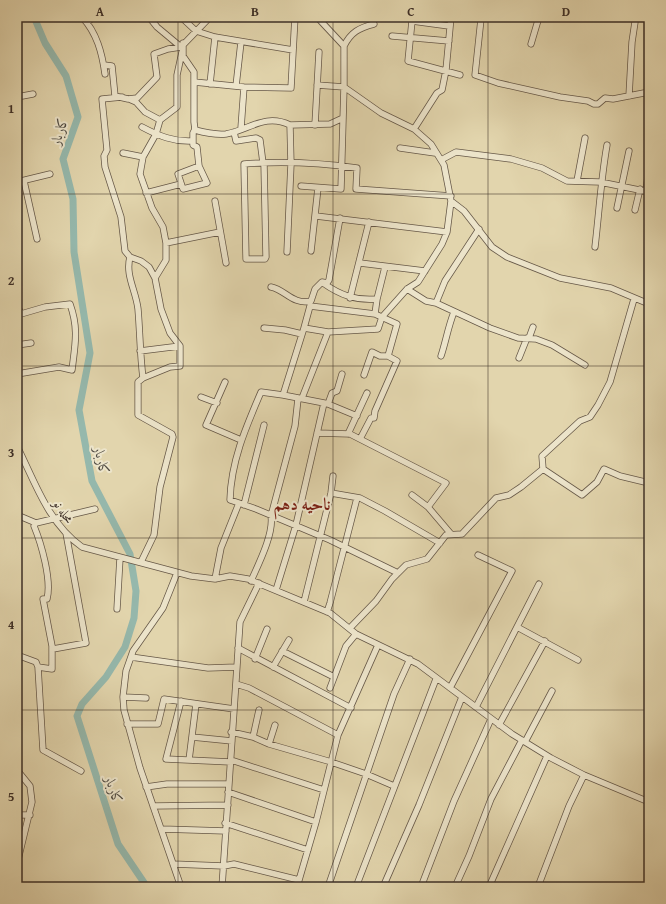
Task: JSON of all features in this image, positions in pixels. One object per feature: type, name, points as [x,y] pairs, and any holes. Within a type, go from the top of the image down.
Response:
[{"type":"street","points":[[82,17],[97,38],[105,74]]},
{"type":"street","points":[[87,23],[93,17]]},
{"type":"street","points":[[149,17],[157,28],[182,46],[183,56],[194,72],[195,129],[192,141],[193,145],[197,147],[199,166],[207,183],[183,189],[178,174],[199,166]]},
{"type":"street","points":[[181,17],[196,31],[215,37],[294,50]]},
{"type":"street","points":[[155,278],[166,260],[166,243],[163,227],[155,214],[140,174],[143,157],[156,134],[160,120],[177,107],[176,75],[182,46],[210,17]]},
{"type":"street","points":[[194,82],[244,87],[291,88],[295,17]]},
{"type":"street","points":[[317,17],[344,46]]},
{"type":"street","points":[[414,129],[437,93],[442,90],[446,70],[451,17]]},
{"type":"street","points":[[463,17],[482,18],[475,75],[498,83],[560,97],[588,101],[594,104],[598,104],[606,98],[649,92]]},
{"type":"street","points":[[531,44],[538,17]]},
{"type":"street","points":[[629,96],[632,42],[635,22],[634,17]]},
{"type":"street","points":[[449,26],[412,21],[408,61],[460,75]]},
{"type":"street","points":[[301,186],[341,189],[344,46],[350,35],[359,28],[374,24]]},
{"type":"street","points":[[392,36],[449,41]]},
{"type":"street","points":[[210,84],[215,37]]},
{"type":"street","points":[[236,86],[241,42]]},
{"type":"street","points":[[140,562],[154,535],[160,487],[173,437],[172,434],[140,418],[138,415],[138,382],[143,378],[170,367],[180,366],[180,346],[170,333],[160,309],[155,278],[149,267],[141,261],[130,257],[125,251],[121,217],[109,182],[104,156],[107,150],[102,100],[137,98],[157,78],[154,54],[182,46]]},
{"type":"street","points":[[315,125],[319,52]]},
{"type":"street","points":[[104,65],[112,66],[115,96],[136,102],[145,112],[160,120]]},
{"type":"street","points":[[264,328],[328,332],[378,328],[382,317],[407,289],[418,282],[447,232],[451,198],[444,165],[431,144],[414,129],[381,113],[344,87],[317,85]]},
{"type":"street","points":[[241,128],[244,87]]},
{"type":"street","points":[[17,97],[33,94]]},
{"type":"street","points":[[195,129],[210,134],[226,134],[266,121],[281,121],[290,125],[315,125],[330,124],[343,118]]},
{"type":"street","points":[[287,252],[291,164],[290,125]]},
{"type":"street","points":[[142,127],[168,139],[192,141]]},
{"type":"street","points":[[234,132],[236,141],[256,138],[260,140],[264,163],[266,257],[265,259],[246,258],[244,164],[264,163],[357,168],[356,189],[451,198],[464,211],[492,247],[507,257],[560,278],[611,288],[634,299],[649,304]]},
{"type":"street","points":[[577,181],[585,138]]},
{"type":"street","points":[[594,246],[599,214],[600,182],[607,146]]},
{"type":"street","points":[[400,148],[436,153]]},
{"type":"street","points":[[617,208],[629,151]]},
{"type":"street","points":[[441,160],[456,152],[511,159],[542,168],[568,181],[600,182],[623,185],[647,191],[649,167]]},
{"type":"street","points":[[123,153],[143,157]]},
{"type":"street","points":[[17,182],[50,174]]},
{"type":"street","points":[[24,181],[36,239]]},
{"type":"street","points":[[146,193],[182,184]]},
{"type":"street","points":[[311,251],[318,188]]},
{"type":"street","points":[[635,210],[640,189]]},
{"type":"street","points":[[215,201],[226,263]]},
{"type":"street","points":[[316,216],[447,232]]},
{"type":"street","points":[[322,282],[327,283],[329,280],[340,218]]},
{"type":"street","points":[[350,298],[360,263],[369,222]]},
{"type":"street","points":[[436,303],[445,281],[479,229]]},
{"type":"street","points":[[166,243],[220,232]]},
{"type":"street","points":[[130,257],[128,265],[137,307],[143,378]]},
{"type":"street","points":[[360,263],[425,271]]},
{"type":"street","points":[[375,314],[385,267]]},
{"type":"street","points":[[271,287],[276,288],[291,299],[306,302],[311,300],[316,289],[322,282]]},
{"type":"street","points":[[322,282],[338,293],[350,298],[377,299]]},
{"type":"street","points":[[407,289],[426,301],[436,303],[490,328],[518,338],[536,339],[552,344],[585,365]]},
{"type":"street","points":[[543,470],[542,456],[576,425],[590,417],[598,405],[610,382],[634,299]]},
{"type":"street","points":[[17,305],[21,314],[45,307],[70,304],[75,319],[77,332],[72,370],[59,367],[17,374]]},
{"type":"street","points":[[283,396],[310,306],[375,314],[397,324],[388,356]]},
{"type":"street","points":[[441,356],[447,340],[448,328],[454,312]]},
{"type":"street","points":[[520,358],[533,327]]},
{"type":"street","points":[[251,581],[272,522],[271,516],[295,426],[300,399],[328,332]]},
{"type":"street","points":[[17,345],[31,342]]},
{"type":"street","points":[[140,351],[180,346]]},
{"type":"street","points":[[360,439],[371,418],[374,418],[375,411],[397,361],[388,356],[380,356],[372,352],[364,375]]},
{"type":"street","points":[[276,590],[296,525],[326,403],[332,393],[337,391],[342,374]]},
{"type":"street","points":[[225,382],[206,426],[241,440]]},
{"type":"street","points":[[357,416],[326,403],[261,392],[241,440],[236,458],[230,500],[296,525],[398,574]]},
{"type":"street","points":[[348,434],[367,393]]},
{"type":"street","points":[[201,397],[216,402]]},
{"type":"street","points":[[215,579],[221,548],[241,504],[264,425]]},
{"type":"street","points":[[318,433],[348,434],[446,483],[428,507]]},
{"type":"street","name":"محله نو","points":[[17,446],[54,519],[66,533],[82,547],[191,576],[215,579],[230,576],[248,579],[326,612],[350,628],[356,634]]},
{"type":"street","points":[[543,470],[582,495],[597,482],[604,469],[620,476],[649,483]]},
{"type":"street","points":[[350,628],[376,601],[406,565],[427,559],[446,535],[462,534],[496,498],[509,495],[543,470]]},
{"type":"street","points":[[304,602],[331,493],[333,476]]},
{"type":"street","points":[[331,493],[357,498],[385,511],[440,544]]},
{"type":"street","points":[[412,495],[428,507],[451,534]]},
{"type":"street","points":[[326,612],[330,603],[357,498]]},
{"type":"street","points":[[17,515],[36,523],[95,509]]},
{"type":"street","points":[[36,523],[34,526],[42,548],[46,571],[48,594],[47,599],[43,600],[53,649],[52,669],[38,667]]},
{"type":"street","points":[[53,649],[86,643],[66,533]]},
{"type":"street","points":[[450,688],[512,571],[478,555]]},
{"type":"street","points":[[117,609],[120,558]]},
{"type":"street","points":[[177,573],[163,608],[133,651],[126,671],[123,697],[127,724],[146,787],[162,828],[181,887]]},
{"type":"street","points":[[222,887],[226,831],[225,823],[228,805],[231,761],[231,732],[240,622],[259,583]]},
{"type":"street","points":[[476,707],[539,584]]},
{"type":"street","points":[[517,627],[578,660]]},
{"type":"street","points":[[255,659],[267,629]]},
{"type":"street","points":[[330,688],[346,646],[356,634],[410,659],[499,725],[547,756],[584,775],[649,802]]},
{"type":"street","points":[[273,667],[288,640]]},
{"type":"street","points":[[499,725],[545,641]]},
{"type":"street","points":[[296,887],[316,822],[338,735],[378,644]]},
{"type":"street","points":[[238,648],[255,659],[351,708]]},
{"type":"street","points":[[282,651],[334,677]]},
{"type":"street","points":[[17,655],[36,662],[38,667],[43,750],[81,771]]},
{"type":"street","points":[[131,657],[208,668],[237,668]]},
{"type":"street","points":[[328,887],[394,694],[410,659]]},
{"type":"street","points":[[356,887],[436,679]]},
{"type":"street","points":[[236,684],[249,688],[338,735]]},
{"type":"street","points":[[455,887],[469,856],[491,799],[552,691]]},
{"type":"street","points":[[123,697],[146,698]]},
{"type":"street","points":[[383,887],[419,805],[462,697]]},
{"type":"street","points":[[127,724],[158,724],[164,699],[234,709]]},
{"type":"street","points":[[181,701],[166,759],[231,761],[324,790]]},
{"type":"street","points":[[189,760],[196,704]]},
{"type":"street","points":[[253,737],[259,710]]},
{"type":"street","points":[[421,887],[454,801],[491,719]]},
{"type":"street","points":[[269,744],[275,725]]},
{"type":"street","points":[[231,732],[253,737],[269,744],[366,774],[394,786]]},
{"type":"street","points":[[192,737],[232,741]]},
{"type":"street","points":[[489,887],[547,756]]},
{"type":"street","points":[[17,770],[30,786],[32,802],[17,864]]},
{"type":"street","points":[[539,884],[569,806],[584,775]]},
{"type":"street","points":[[146,787],[167,784],[229,784]]},
{"type":"street","points":[[228,792],[316,822]]},
{"type":"street","points":[[153,806],[228,805]]},
{"type":"street","points":[[17,815],[30,815]]},
{"type":"street","points":[[225,823],[308,850]]},
{"type":"street","points":[[162,828],[226,831]]},
{"type":"street","points":[[173,864],[224,866],[234,864],[298,880]]},
{"type":"waterway","name":"کاربار","points":[[34,17],[45,43],[66,76],[78,117],[63,159],[73,199],[74,252],[90,353],[79,410],[92,481],[130,554],[136,591],[134,618],[125,647],[106,677],[82,704],[77,716],[118,844],[147,887]]},
{"type":"district","name":"ناحیه دهم","points":[[302,504]]}]
